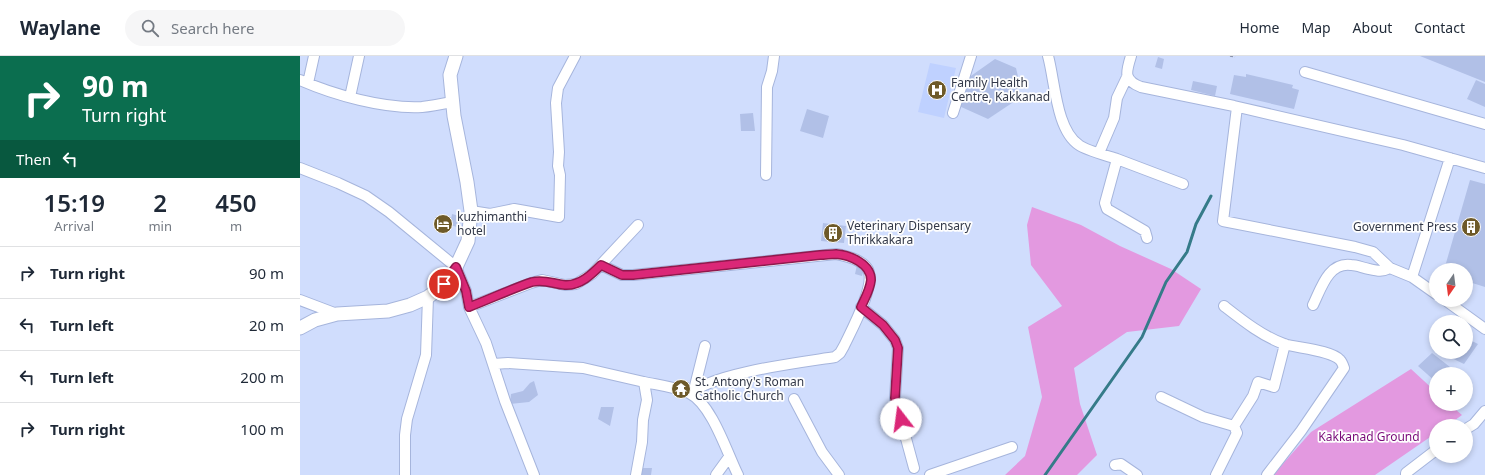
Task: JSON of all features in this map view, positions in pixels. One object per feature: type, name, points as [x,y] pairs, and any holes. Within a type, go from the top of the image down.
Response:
[{"type":"main road","points":[[300,328],[315,320],[337,314],[388,311],[410,305],[428,297],[444,284],[456,267],[468,241],[471,211],[452,102],[450,75],[456,56]]},
{"type":"street","points":[[314,56],[304,82],[321,89],[361,100],[392,105],[421,107],[452,102]]},
{"type":"street","points":[[350,97],[359,56]]},
{"type":"street","points":[[471,211],[490,214],[514,209],[559,217],[560,175],[558,166],[559,152],[556,103],[558,88],[575,56]]},
{"type":"street","points":[[766,175],[767,87],[774,63],[774,56]]},
{"type":"street","points":[[953,113],[971,56]]},
{"type":"street","points":[[1048,56],[1052,68],[1057,104],[1067,132],[1079,145],[1183,184]]},
{"type":"street","points":[[1100,153],[1114,118],[1117,98],[1127,77],[1126,72],[1130,56]]},
{"type":"street","points":[[1305,72],[1485,124]]},
{"type":"street","points":[[1127,77],[1141,87],[1237,107],[1403,145],[1485,168]]},
{"type":"street","points":[[1237,107],[1223,221],[1355,247],[1373,252],[1390,268],[1412,277],[1429,289]]},
{"type":"street","points":[[1412,277],[1450,158]]},
{"type":"street","points":[[1117,159],[1104,203],[1107,208],[1145,231],[1146,238]]},
{"type":"street","points":[[300,168],[366,196],[389,212],[456,267],[466,291],[469,307],[486,343],[505,401],[534,475]]},
{"type":"street","points":[[469,307],[542,280],[565,285],[576,284],[592,274],[638,225]]},
{"type":"street","points":[[493,364],[508,363],[583,368],[693,392],[707,383],[733,376],[777,366],[835,357],[840,353],[844,346],[869,290],[871,282],[867,268],[859,261],[836,254],[633,275],[622,275],[601,265]]},
{"type":"street","points":[[1313,305],[1331,272],[1340,266],[1351,265],[1382,272],[1390,268]]},
{"type":"street","points":[[405,475],[405,435],[407,419],[426,355],[428,297]]},
{"type":"street","points":[[300,300],[337,314]]},
{"type":"street","points":[[1224,306],[1242,320],[1284,344],[1311,349],[1335,356],[1340,360],[1344,368],[1301,431],[1268,475]]},
{"type":"street","points":[[861,307],[883,325],[895,340],[898,348],[895,398],[914,468]]},
{"type":"street","points":[[1455,307],[1485,329]]},
{"type":"street","points":[[1234,426],[1253,396],[1258,382],[1274,387],[1284,344]]},
{"type":"street","points":[[705,346],[693,392],[718,429],[738,475]]},
{"type":"street","points":[[636,475],[647,400],[644,382]]},
{"type":"street","points":[[1161,397],[1203,417],[1234,426]]},
{"type":"street","points":[[794,399],[822,452],[839,475]]},
{"type":"street","points":[[1473,425],[1485,411]]},
{"type":"street","points":[[1216,475],[1237,433],[1234,426]]},
{"type":"street","points":[[930,475],[1012,447]]},
{"type":"street","points":[[1404,474],[1429,455]]},
{"type":"street","points":[[716,475],[729,457]]},
{"type":"street","points":[[1116,465],[1121,464],[1137,475]]},
{"type":"path","points":[[1230,56],[1235,57]]},
{"type":"shaded area","name":"Family Health Centre, Kakkanad","points":[[930,63],[956,68],[944,118],[918,112]]},
{"type":"green space","points":[[1032,207],[1081,225],[1120,246],[1171,269],[1201,289],[1179,326],[1127,332],[1074,368],[1080,404],[1097,455],[1077,475],[1005,475],[1025,456],[1042,397],[1028,327],[1062,306],[1031,265],[1027,225]]},
{"type":"green space","name":"Kakkanad Ground","points":[[1411,369],[1429,386],[1429,411],[1457,411],[1462,415],[1457,419],[1429,419],[1429,438],[1375,475],[1273,475],[1311,432]]},
{"type":"building","points":[[1420,56],[1485,56],[1485,82]]},
{"type":"building","points":[[1158,57],[1164,59],[1162,69],[1155,67]]},
{"type":"building","points":[[995,59],[1016,68],[1020,85],[1012,103],[988,119],[959,106],[968,78]]},
{"type":"building","points":[[1246,74],[1293,85],[1292,88],[1299,90],[1294,109],[1230,94],[1234,75],[1246,77]]},
{"type":"building","points":[[1476,80],[1485,84],[1485,107],[1467,99]]},
{"type":"building","points":[[1193,81],[1217,86],[1215,96],[1191,90]]},
{"type":"building","points":[[807,109],[829,116],[823,138],[800,131]]},
{"type":"building","points":[[753,113],[755,131],[741,131],[740,114]]},
{"type":"building","name":"Government Press","points":[[1470,180],[1485,184],[1485,287],[1473,283],[1473,263],[1446,263]]},
{"type":"building","points":[[452,214],[459,216],[457,227],[450,225]]},
{"type":"building","name":"Veterinary Dispensary Thrikkakara","points":[[823,223],[846,226],[844,243],[821,241]]},
{"type":"building","points":[[857,265],[864,269],[862,276],[855,274]]},
{"type":"building","points":[[1473,342],[1478,344],[1473,351]]},
{"type":"building","points":[[1429,356],[1429,359],[1440,359],[1450,367],[1429,367],[1429,376],[1418,366]]},
{"type":"building","points":[[1454,359],[1468,359],[1464,364]]},
{"type":"building","points":[[534,381],[538,395],[529,402],[510,404],[511,394],[523,391],[530,383]]},
{"type":"building","points":[[601,407],[614,407],[610,426],[598,419]]},
{"type":"building","points":[[640,468],[652,468],[651,475],[638,475]]},
{"type":"waterway","points":[[1045,475],[1142,337],[1166,282],[1187,252],[1196,224],[1211,196]]},
{"type":"place","name":"Family Health Centre, Kakkanad","points":[[937,90]]},
{"type":"place","name":"kuzhimanthi hotel","points":[[443,224]]},
{"type":"place","name":"Government Press","points":[[1471,227]]},
{"type":"place","name":"Veterinary Dispensary Thrikkakara","points":[[833,233]]},
{"type":"place","name":"St. Antony's Roman Catholic Church","points":[[681,389]]},
{"type":"route","points":[[444,284],[456,267],[466,291],[469,307],[542,280],[565,285],[576,284],[592,274],[601,265],[622,275],[633,275],[820,255],[836,254],[848,257],[859,261],[867,268],[870,275],[871,282],[869,290],[861,307],[883,325],[895,340],[898,348],[895,398],[901,419]]}]
